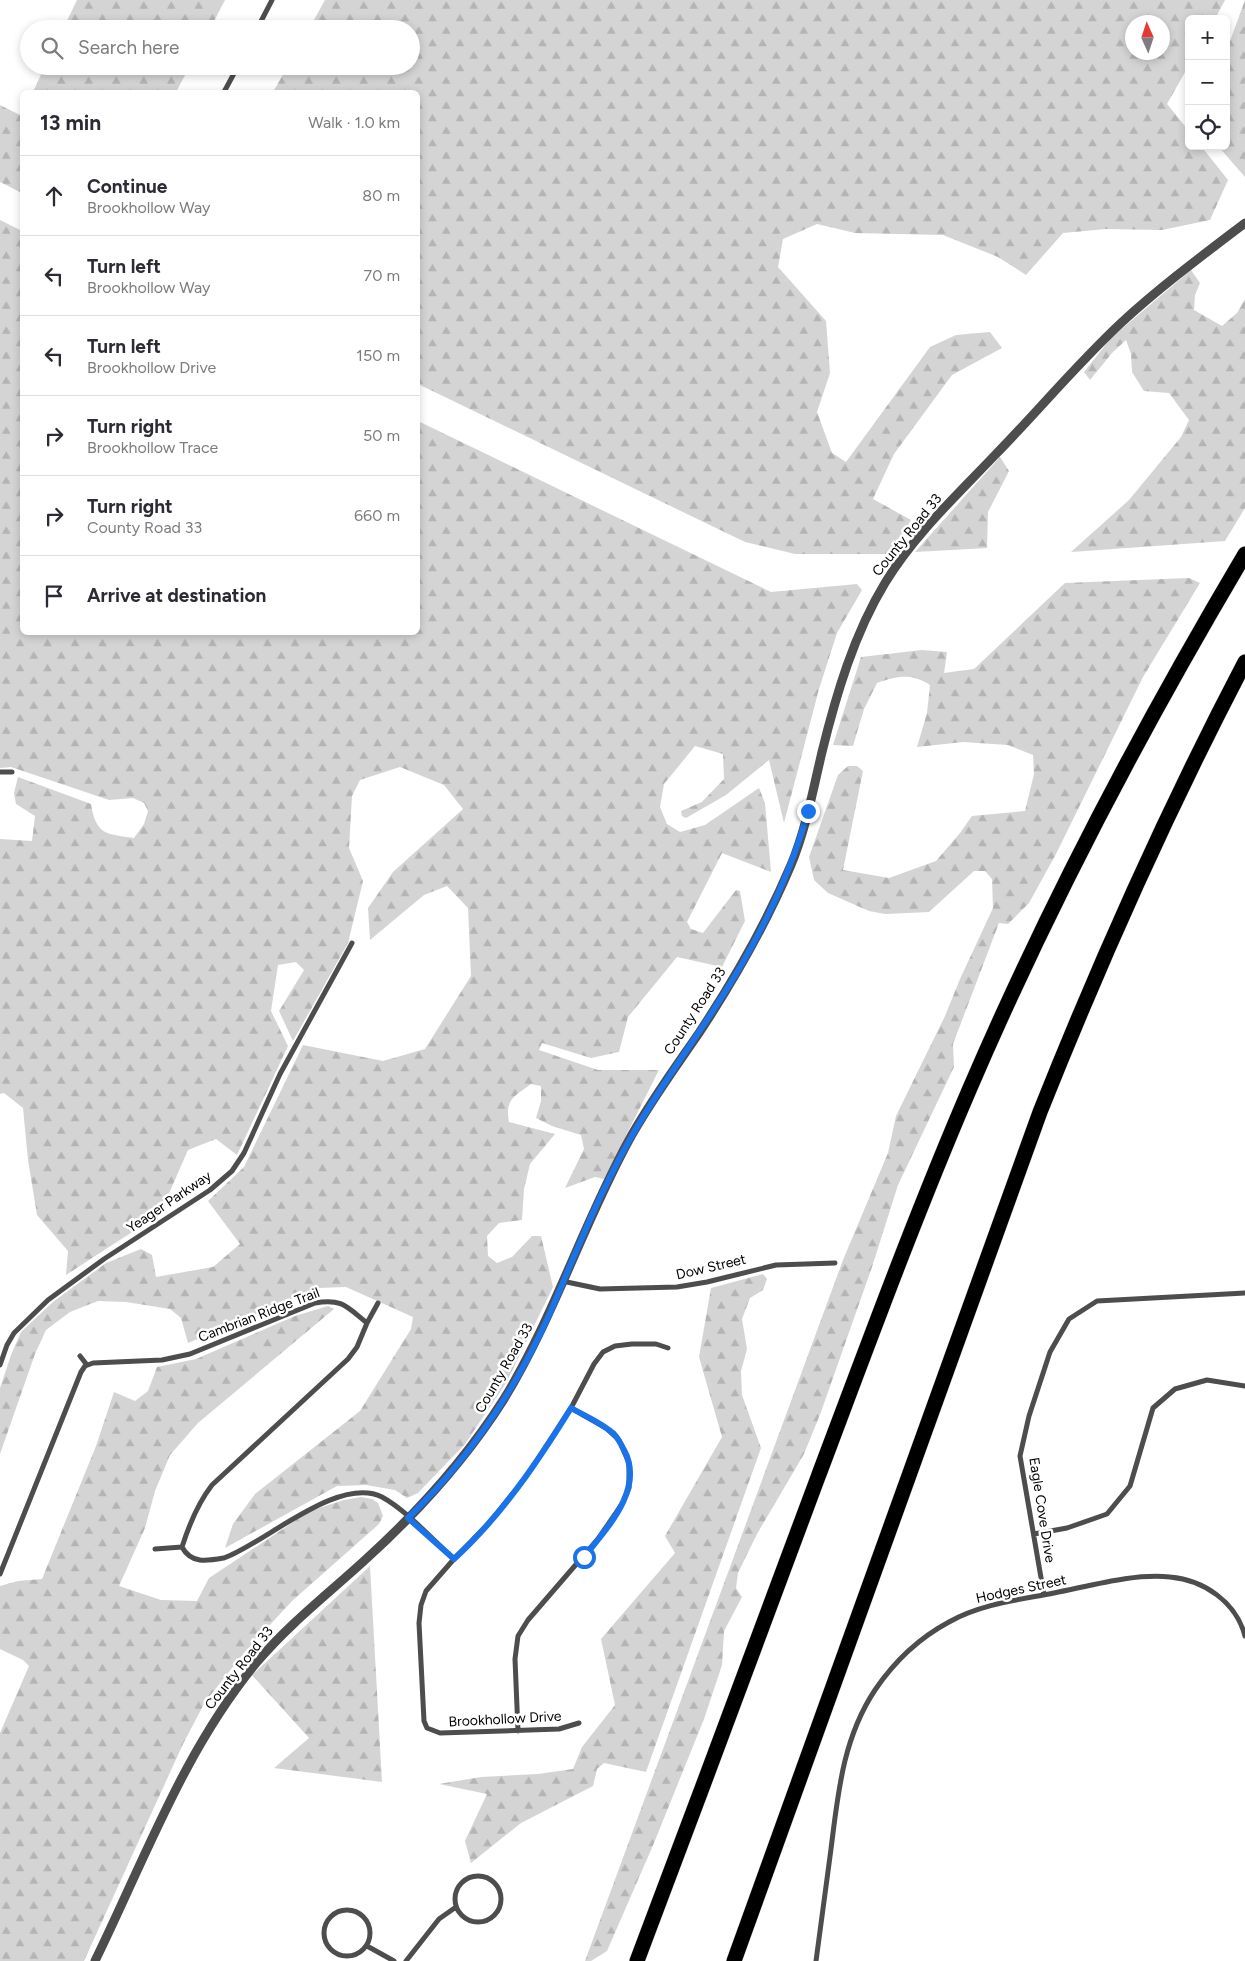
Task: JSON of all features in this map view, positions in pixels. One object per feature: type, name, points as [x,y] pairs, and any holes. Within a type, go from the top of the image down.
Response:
[{"type":"highway","points":[[637,1961],[896,1272],[970,1087],[1045,923],[1094,824],[1174,676],[1245,554]]},
{"type":"highway","points":[[734,1961],[1040,1112],[1073,1029],[1140,875],[1245,662]]},
{"type":"street","points":[[262,20],[272,0]]},
{"type":"street","points":[[225,90],[233,75]]},
{"type":"street","name":"County Road 33","points":[[95,1961],[180,1781],[211,1726],[247,1675],[285,1632],[366,1560],[408,1518],[450,1473],[476,1440],[500,1404],[550,1313],[562,1281],[627,1144],[648,1107],[733,979],[787,874],[800,839],[824,744],[845,673],[871,608],[894,569],[948,504],[1107,337],[1154,293],[1245,223]]},
{"type":"street","points":[[0,772],[12,772]]},
{"type":"street","name":"Yeager Parkway","points":[[0,1365],[7,1345],[14,1333],[48,1300],[104,1259],[210,1190],[232,1171],[244,1153],[280,1074],[352,943]]},
{"type":"street","name":"Dow Street","points":[[562,1281],[600,1289],[677,1287],[707,1282],[776,1265],[835,1263]]},
{"type":"street","name":"Eagle Cove Drive","points":[[1044,1595],[1020,1456],[1029,1416],[1050,1352],[1069,1319],[1097,1301],[1245,1293]]},
{"type":"street","name":"Cambrian Ridge Trail","points":[[87,1365],[93,1363],[162,1360],[184,1356],[315,1303],[329,1300],[343,1304],[368,1323]]},
{"type":"street","points":[[378,1303],[348,1360],[212,1484],[199,1505],[185,1535],[182,1547],[187,1555],[195,1559],[209,1561],[224,1558],[322,1503],[352,1495],[366,1494],[381,1497],[393,1504],[454,1559]]},
{"type":"street","name":"Brookhollow Drive","points":[[580,1723],[566,1728],[518,1731],[440,1733],[430,1730],[425,1725],[418,1623],[419,1612],[426,1591],[510,1499],[544,1452],[571,1408],[594,1364],[608,1349],[621,1345],[641,1343],[656,1344],[668,1348]]},
{"type":"street","points":[[0,1574],[81,1372],[87,1365],[80,1356]]},
{"type":"street","points":[[1034,1534],[1067,1528],[1106,1514],[1130,1486],[1153,1408],[1175,1389],[1206,1380],[1245,1386]]},
{"type":"street","points":[[518,1731],[515,1659],[518,1636],[528,1620],[598,1539],[622,1504],[629,1488],[629,1463],[619,1440],[606,1428],[571,1408]]},
{"type":"street","points":[[155,1548],[182,1547]]},
{"type":"street","name":"Hodges Street","points":[[816,1961],[840,1781],[847,1750],[863,1710],[888,1672],[917,1643],[950,1621],[987,1606],[1136,1578],[1169,1577],[1181,1579],[1205,1588],[1223,1599],[1234,1612],[1245,1636]]},
{"type":"street","points":[[478,1876],[490,1880],[495,1883],[501,1894],[498,1911],[490,1919],[484,1921],[467,1920],[456,1907],[455,1900],[458,1888],[472,1877],[478,1876]]},
{"type":"street","points":[[406,1961],[439,1919],[456,1907]]},
{"type":"street","points":[[343,1910],[360,1913],[367,1921],[370,1930],[369,1941],[366,1946],[350,1956],[334,1952],[325,1940],[324,1930],[329,1919],[337,1912],[343,1910]]},
{"type":"street","points":[[366,1946],[394,1961]]},
{"type":"green space","points":[[77,0],[225,0],[215,20],[67,20]]},
{"type":"green space","points":[[325,0],[1225,0],[1217,15],[1185,15],[1185,72],[1167,104],[1185,126],[1185,150],[1204,150],[1228,180],[1210,220],[1162,230],[1106,229],[1063,233],[1026,275],[998,257],[943,235],[855,233],[817,224],[783,239],[778,267],[826,321],[830,373],[817,412],[832,453],[846,462],[930,347],[956,335],[990,332],[1002,348],[952,375],[894,454],[873,499],[911,520],[889,554],[795,554],[745,542],[420,385],[420,90],[274,90],[283,75],[420,75],[420,20],[314,20]]},
{"type":"green space","points":[[1245,0],[1245,177],[1221,150],[1230,150],[1230,41]]},
{"type":"green space","points":[[41,75],[185,75],[177,90],[34,90]]},
{"type":"green space","points":[[0,105],[20,115],[20,192],[0,182]]},
{"type":"green space","points":[[0,220],[20,230],[20,635],[420,635],[420,422],[771,592],[857,584],[862,590],[837,633],[819,689],[784,823],[769,760],[726,795],[686,818],[682,816],[681,811],[702,802],[724,779],[723,754],[695,746],[664,784],[660,807],[667,824],[680,832],[705,825],[759,788],[765,803],[771,872],[722,853],[687,922],[691,929],[703,933],[736,890],[740,891],[745,921],[722,967],[677,957],[628,1017],[619,1052],[591,1058],[542,1043],[539,1050],[598,1070],[659,1070],[604,1179],[595,1177],[565,1188],[584,1149],[581,1135],[552,1126],[536,1118],[541,1101],[541,1086],[531,1084],[515,1096],[509,1104],[509,1122],[555,1134],[530,1164],[524,1189],[522,1220],[499,1223],[487,1236],[488,1256],[497,1263],[512,1257],[532,1236],[541,1236],[553,1287],[506,1383],[465,1444],[418,1493],[407,1498],[395,1490],[366,1485],[337,1486],[225,1548],[233,1524],[255,1494],[360,1411],[411,1329],[413,1317],[346,1287],[319,1288],[188,1343],[181,1318],[170,1309],[126,1302],[98,1301],[70,1312],[46,1330],[35,1354],[0,1454],[0,1388],[21,1332],[53,1302],[106,1263],[141,1249],[152,1255],[156,1277],[213,1267],[240,1244],[208,1201],[244,1167],[303,1045],[383,1061],[425,1049],[471,976],[468,908],[447,886],[424,895],[370,940],[368,908],[393,872],[463,809],[444,785],[400,767],[360,780],[352,796],[349,848],[363,881],[348,943],[293,1041],[279,1011],[304,970],[296,962],[278,965],[271,1011],[288,1046],[237,1155],[216,1139],[188,1150],[160,1214],[66,1275],[68,1251],[37,1215],[28,1160],[23,1108],[4,1093],[0,1094],[0,839],[32,841],[35,816],[16,804],[14,793],[18,777],[91,804],[99,827],[109,834],[134,838],[144,824],[148,811],[144,803],[133,798],[109,800],[11,767],[0,768]]},
{"type":"green space","points":[[1191,270],[1200,283],[1195,295],[1194,310],[1222,326],[1237,313],[1245,299],[1245,508],[1225,541],[1071,552],[1129,500],[1181,437],[1189,420],[1169,393],[1144,391],[1132,372],[1131,354],[1126,340],[1112,353],[1090,380],[1084,372],[1111,338]]},
{"type":"green space","points":[[1000,457],[1009,471],[988,512],[987,548],[915,552]]},
{"type":"green space","points":[[1189,578],[1200,583],[1143,677],[1056,854],[1029,903],[1008,924],[999,923],[953,1044],[954,1067],[898,1185],[872,1267],[821,1412],[804,1454],[757,1534],[738,1573],[736,1588],[742,1597],[724,1631],[722,1665],[704,1719],[654,1843],[607,1951],[591,1961],[585,1961],[843,1260],[888,1153],[896,1116],[945,1016],[993,908],[992,879],[985,871],[974,871],[929,912],[885,914],[869,911],[828,893],[814,880],[809,857],[838,775],[848,766],[857,766],[863,771],[843,870],[889,878],[936,861],[972,816],[1025,811],[1034,774],[1033,755],[1008,745],[963,742],[917,747],[927,713],[930,685],[910,677],[898,677],[877,683],[864,709],[853,746],[833,745],[861,657],[922,650],[947,652],[944,673],[974,669],[1065,583]]},
{"type":"green space","points":[[763,1274],[767,1279],[763,1290],[750,1298],[742,1319],[747,1349],[741,1371],[742,1395],[761,1448],[646,1772],[604,1763],[597,1769],[593,1786],[521,1823],[471,1863],[465,1841],[487,1794],[439,1784],[481,1777],[538,1774],[573,1769],[582,1747],[615,1705],[601,1639],[675,1553],[665,1536],[722,1437],[699,1357],[711,1288]]},
{"type":"green space","points":[[328,1306],[334,1309],[198,1423],[170,1455],[155,1491],[145,1528],[119,1586],[161,1600],[197,1601],[209,1578],[310,1511],[344,1500],[361,1497],[372,1499],[378,1503],[383,1516],[379,1524],[292,1601],[244,1653],[205,1702],[183,1744],[84,1961],[0,1961],[0,1733],[29,1666],[23,1660],[0,1649],[0,1586],[18,1581],[42,1579],[96,1446],[114,1392],[135,1401],[148,1391],[157,1367],[196,1359],[295,1316]]},
{"type":"green space","points":[[370,1566],[382,1782],[274,1768],[309,1738],[252,1675]]},
{"type":"route","points":[[584,1557],[614,1518],[622,1504],[629,1488],[630,1472],[627,1455],[614,1434],[571,1408],[544,1452],[510,1499],[490,1523],[454,1559],[408,1518],[450,1473],[476,1440],[513,1384],[550,1313],[562,1281],[627,1144],[648,1107],[733,979],[764,922],[795,857],[808,811]]}]
